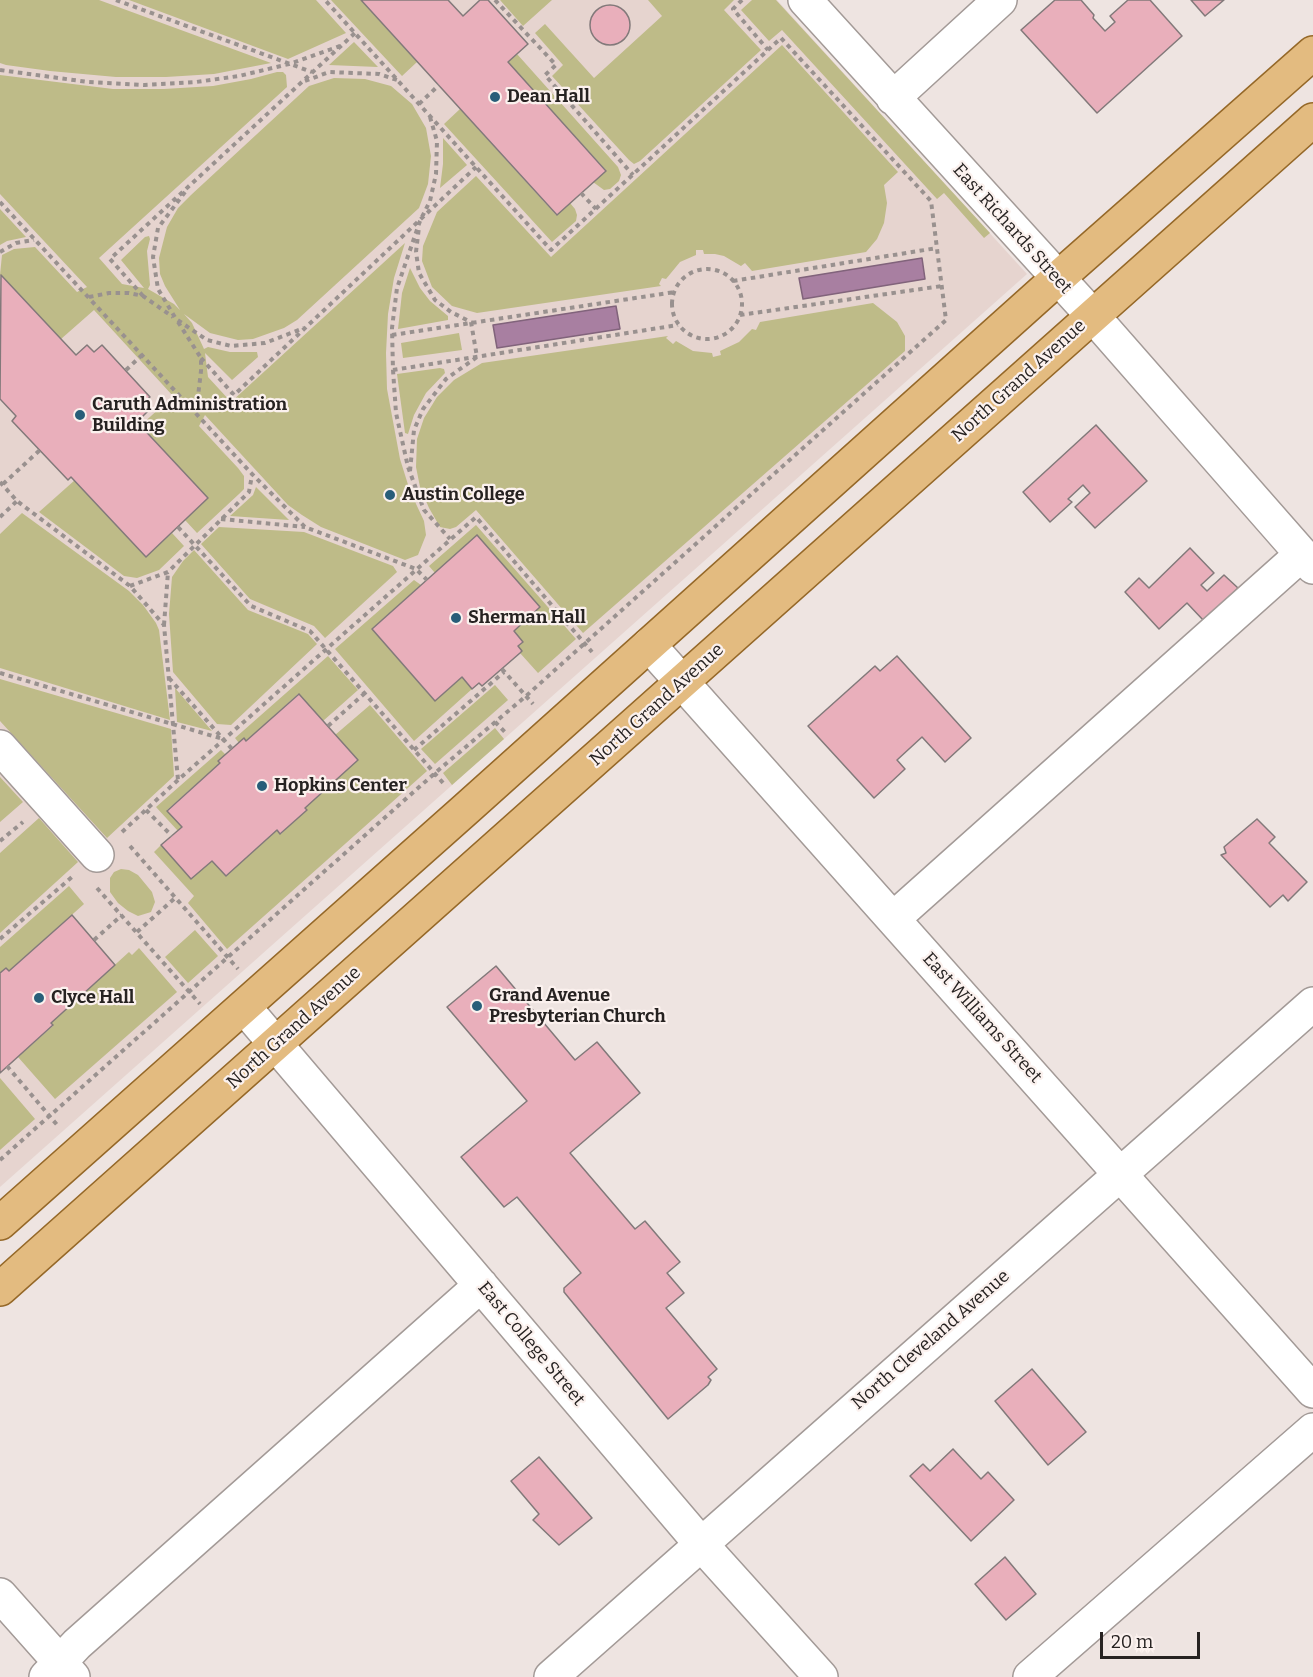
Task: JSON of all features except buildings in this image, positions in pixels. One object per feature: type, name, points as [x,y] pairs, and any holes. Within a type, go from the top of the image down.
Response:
[{"type":"main road","points":[[0,1223],[1313,53]]},
{"type":"main road","name":"North Grand Avenue","points":[[0,1289],[1313,120]]},
{"type":"street","name":"East Richards Street","points":[[805,0],[1092,315],[1307,561]]},
{"type":"street","points":[[893,98],[1000,0]]},
{"type":"street","points":[[894,918],[1307,561]]},
{"type":"street","name":"East Williams Street","points":[[649,645],[1313,1391]]},
{"type":"street","points":[[0,747],[99,853]]},
{"type":"street","name":"North Cleveland Avenue","points":[[551,1677],[1313,1004]]},
{"type":"street","name":"East College Street","points":[[232,1017],[276,1044],[701,1544],[821,1677]]},
{"type":"street","points":[[0,1595],[60,1672],[77,1644],[481,1285]]},
{"type":"street","points":[[1030,1677],[1313,1430]]},
{"type":"path","points":[[116,0],[312,72]]},
{"type":"path","points":[[0,1160],[435,773],[526,696],[946,320],[931,201],[781,38],[551,250],[325,0]]},
{"type":"path","points":[[495,0],[556,65],[544,75],[633,175]]},
{"type":"path","points":[[742,0],[733,9],[768,50]]},
{"type":"path","points":[[507,21],[511,17]]},
{"type":"path","points":[[308,326],[265,343],[231,346],[207,340],[143,296],[110,259],[355,33]]},
{"type":"path","points":[[0,70],[88,82],[145,85],[196,82],[239,76],[289,64],[343,45]]},
{"type":"path","points":[[302,82],[329,72],[379,74],[398,80]]},
{"type":"path","points":[[419,104],[439,85]]},
{"type":"path","points":[[430,116],[437,141],[436,174],[430,201],[420,221],[397,288],[392,334],[393,370],[401,440],[410,472],[424,510],[450,539]]},
{"type":"path","points":[[192,184],[158,228],[153,257],[158,289],[201,358],[234,395],[476,168]]},
{"type":"path","points":[[581,193],[596,209]]},
{"type":"path","points":[[0,202],[252,474],[305,527]]},
{"type":"path","points":[[420,221],[416,252],[418,273],[435,300],[471,322]]},
{"type":"path","points":[[0,252],[16,243],[35,240]]},
{"type":"path","points":[[733,281],[937,248]]},
{"type":"path","points":[[699,270],[720,272],[733,281],[741,296],[740,315],[732,330],[722,336],[710,340],[698,338],[687,333],[678,325],[672,302],[675,292],[688,275],[699,270]]},
{"type":"path","points":[[740,315],[942,286]]},
{"type":"path","points":[[392,334],[675,292]]},
{"type":"path","points":[[89,297],[109,293],[143,296]]},
{"type":"path","points":[[471,322],[477,357]]},
{"type":"path","points":[[393,370],[678,325]]},
{"type":"path","points":[[126,370],[142,355]]},
{"type":"path","points":[[410,472],[414,430],[423,409],[446,379],[477,357]]},
{"type":"path","points":[[196,414],[201,358]]},
{"type":"path","points":[[40,450],[1,483],[17,501],[130,586],[164,625]]},
{"type":"path","points":[[130,586],[168,572],[249,492],[252,474]]},
{"type":"path","points":[[0,517],[17,501]]},
{"type":"path","points":[[0,939],[476,517],[585,642],[610,680]]},
{"type":"path","points":[[221,519],[305,527],[416,569],[427,580]]},
{"type":"path","points":[[178,527],[251,606],[310,631],[466,809]]},
{"type":"path","points":[[168,572],[164,625],[178,780]]},
{"type":"path","points":[[414,750],[503,670],[526,696]]},
{"type":"path","points":[[0,673],[224,739]]},
{"type":"path","points":[[169,678],[232,749]]},
{"type":"path","points":[[328,726],[365,693]]},
{"type":"path","points":[[146,810],[172,836]]},
{"type":"path","points":[[99,853],[175,898],[241,973]]},
{"type":"path","points":[[99,853],[122,915],[189,992],[232,1017]]},
{"type":"path","points":[[136,932],[175,898]]},
{"type":"path","points":[[94,940],[122,915]]},
{"type":"path","points":[[7,1066],[81,1151]]},
{"type":"shaded area","name":"Austin College","points":[[0,0],[777,0],[1027,274],[0,1187]]},
{"type":"shaded area","points":[[0,0],[99,0],[271,63],[214,74],[166,77],[116,77],[6,65],[0,63]]},
{"type":"shaded area","points":[[129,0],[316,0],[346,33],[288,59]]},
{"type":"shaded area","points":[[331,0],[361,0],[417,62],[402,76]]},
{"type":"shaded area","points":[[500,0],[552,0],[523,26]]},
{"type":"shaded area","points":[[648,0],[734,0],[724,10],[761,50],[634,164],[552,76],[563,65],[535,33],[545,24],[594,78],[662,16]]},
{"type":"shaded area","points":[[752,0],[776,0],[990,233],[984,238],[944,193],[937,199],[782,30],[769,41],[741,10]]},
{"type":"shaded area","points":[[354,42],[378,67],[329,65]]},
{"type":"shaded area","points":[[782,45],[898,172],[884,185],[887,203],[884,223],[877,239],[866,252],[752,271],[745,263],[741,266],[724,256],[704,254],[703,250],[696,250],[696,255],[680,262],[666,279],[662,278],[659,284],[661,286],[477,313],[452,306],[432,287],[422,261],[423,246],[437,212],[476,176],[551,257]]},
{"type":"shaded area","points":[[517,54],[618,167],[621,175],[619,181],[610,189],[604,190],[593,182],[606,170],[508,62]]},
{"type":"shaded area","points":[[283,72],[286,75],[287,87],[99,258],[122,284],[144,288],[121,260],[145,237],[149,236],[147,251],[150,285],[148,289],[180,310],[160,274],[159,258],[167,227],[178,208],[191,195],[309,86],[334,78],[365,79],[391,86],[412,104],[426,128],[431,156],[428,184],[419,208],[297,320],[284,328],[253,339],[238,340],[210,333],[184,314],[192,323],[204,349],[208,347],[230,352],[257,352],[258,357],[232,380],[205,353],[208,377],[231,402],[405,243],[394,278],[388,314],[387,389],[400,459],[410,491],[424,521],[426,535],[418,555],[405,560],[321,527],[288,505],[205,415],[199,426],[244,476],[244,489],[197,533],[185,520],[208,498],[140,426],[173,396],[94,310],[61,339],[0,275],[2,255],[14,249],[35,247],[77,292],[87,287],[0,194],[0,75],[113,89],[164,89],[213,86]]},
{"type":"shaded area","points":[[460,109],[556,215],[570,203],[575,209],[576,221],[552,242],[444,124]]},
{"type":"shaded area","points":[[443,138],[467,165],[440,188],[443,164]]},
{"type":"shaded area","points":[[0,209],[26,237],[0,245]]},
{"type":"shaded area","points":[[922,258],[925,279],[803,299],[799,278]]},
{"type":"shaded area","points":[[410,268],[420,288],[430,301],[448,316],[448,320],[398,329],[402,293]]},
{"type":"shaded area","points":[[873,303],[897,322],[905,336],[905,351],[583,633],[476,510],[456,527],[450,529],[440,527],[429,508],[420,487],[416,467],[417,439],[424,418],[437,397],[454,380],[482,363],[668,336],[666,338],[673,344],[676,341],[693,351],[712,353],[713,357],[721,355],[720,351],[739,342],[752,329],[756,330],[760,322]]},
{"type":"shaded area","points":[[616,306],[620,329],[497,348],[493,325]]},
{"type":"shaded area","points":[[459,333],[462,350],[403,358],[401,343]]},
{"type":"shaded area","points":[[444,369],[445,373],[426,393],[414,415],[408,434],[405,433],[397,374]]},
{"type":"shaded area","points":[[75,480],[146,557],[172,533],[184,546],[159,570],[137,578],[124,576],[39,512]]},
{"type":"shaded area","points":[[256,487],[289,520],[230,516],[253,495]]},
{"type":"shaded area","points":[[22,513],[129,591],[156,623],[159,630],[170,720],[0,668],[0,534]]},
{"type":"shaded area","points":[[476,525],[576,639],[538,673],[520,653],[522,651],[518,646],[523,642],[514,631],[540,607],[477,536],[435,573],[429,566]]},
{"type":"shaded area","points":[[219,527],[304,532],[393,566],[397,572],[325,638],[314,626],[250,599],[201,544]]},
{"type":"shaded area","points":[[194,550],[248,610],[308,634],[317,644],[231,725],[217,724],[173,672],[169,614],[172,577]]},
{"type":"shaded area","points":[[414,580],[421,585],[372,629],[435,701],[462,677],[472,689],[414,741],[335,649]]},
{"type":"shaded area","points":[[328,656],[358,690],[323,721],[298,694],[246,741],[244,738],[239,743],[235,738]]},
{"type":"shaded area","points":[[0,679],[171,729],[174,776],[107,838],[0,721]]},
{"type":"shaded area","points":[[495,685],[508,700],[435,764],[421,749]]},
{"type":"shaded area","points":[[175,688],[212,731],[177,722]]},
{"type":"shaded area","points":[[370,705],[427,771],[227,949],[188,903],[194,896],[154,852],[161,845],[191,879],[212,861],[226,876],[277,830],[281,834],[306,810],[305,808],[358,760],[335,735]]},
{"type":"shaded area","points":[[495,728],[504,739],[452,785],[443,773]]},
{"type":"shaded area","points":[[221,750],[226,755],[219,761],[220,763],[167,810],[182,827],[178,831],[156,807]]},
{"type":"shaded area","points":[[0,777],[23,802],[0,822]]},
{"type":"shaded area","points":[[39,818],[78,862],[0,933],[0,853]]},
{"type":"shaded area","points":[[121,869],[138,875],[152,892],[155,902],[151,912],[138,916],[118,903],[110,892],[110,878],[114,872]]},
{"type":"shaded area","points":[[69,886],[84,904],[9,971],[6,968],[0,973],[0,947]]},
{"type":"shaded area","points":[[195,930],[218,956],[188,983],[165,957]]},
{"type":"shaded area","points":[[139,948],[177,992],[55,1099],[18,1057],[53,1026],[51,1023],[129,952],[132,955]]},
{"type":"shaded area","points":[[0,1078],[35,1119],[0,1150]]},
{"type":"place","name":"Dean Hall","points":[[495,97]]},
{"type":"place","name":"Caruth Administration Building","points":[[80,415]]},
{"type":"place","name":"Austin College","points":[[390,495]]},
{"type":"place","name":"Sherman Hall","points":[[456,618]]},
{"type":"place","name":"Hopkins Center","points":[[262,786]]},
{"type":"place","name":"Clyce Hall","points":[[39,998]]},
{"type":"place","name":"Grand Avenue Presbyterian Church","points":[[477,1006]]}]
